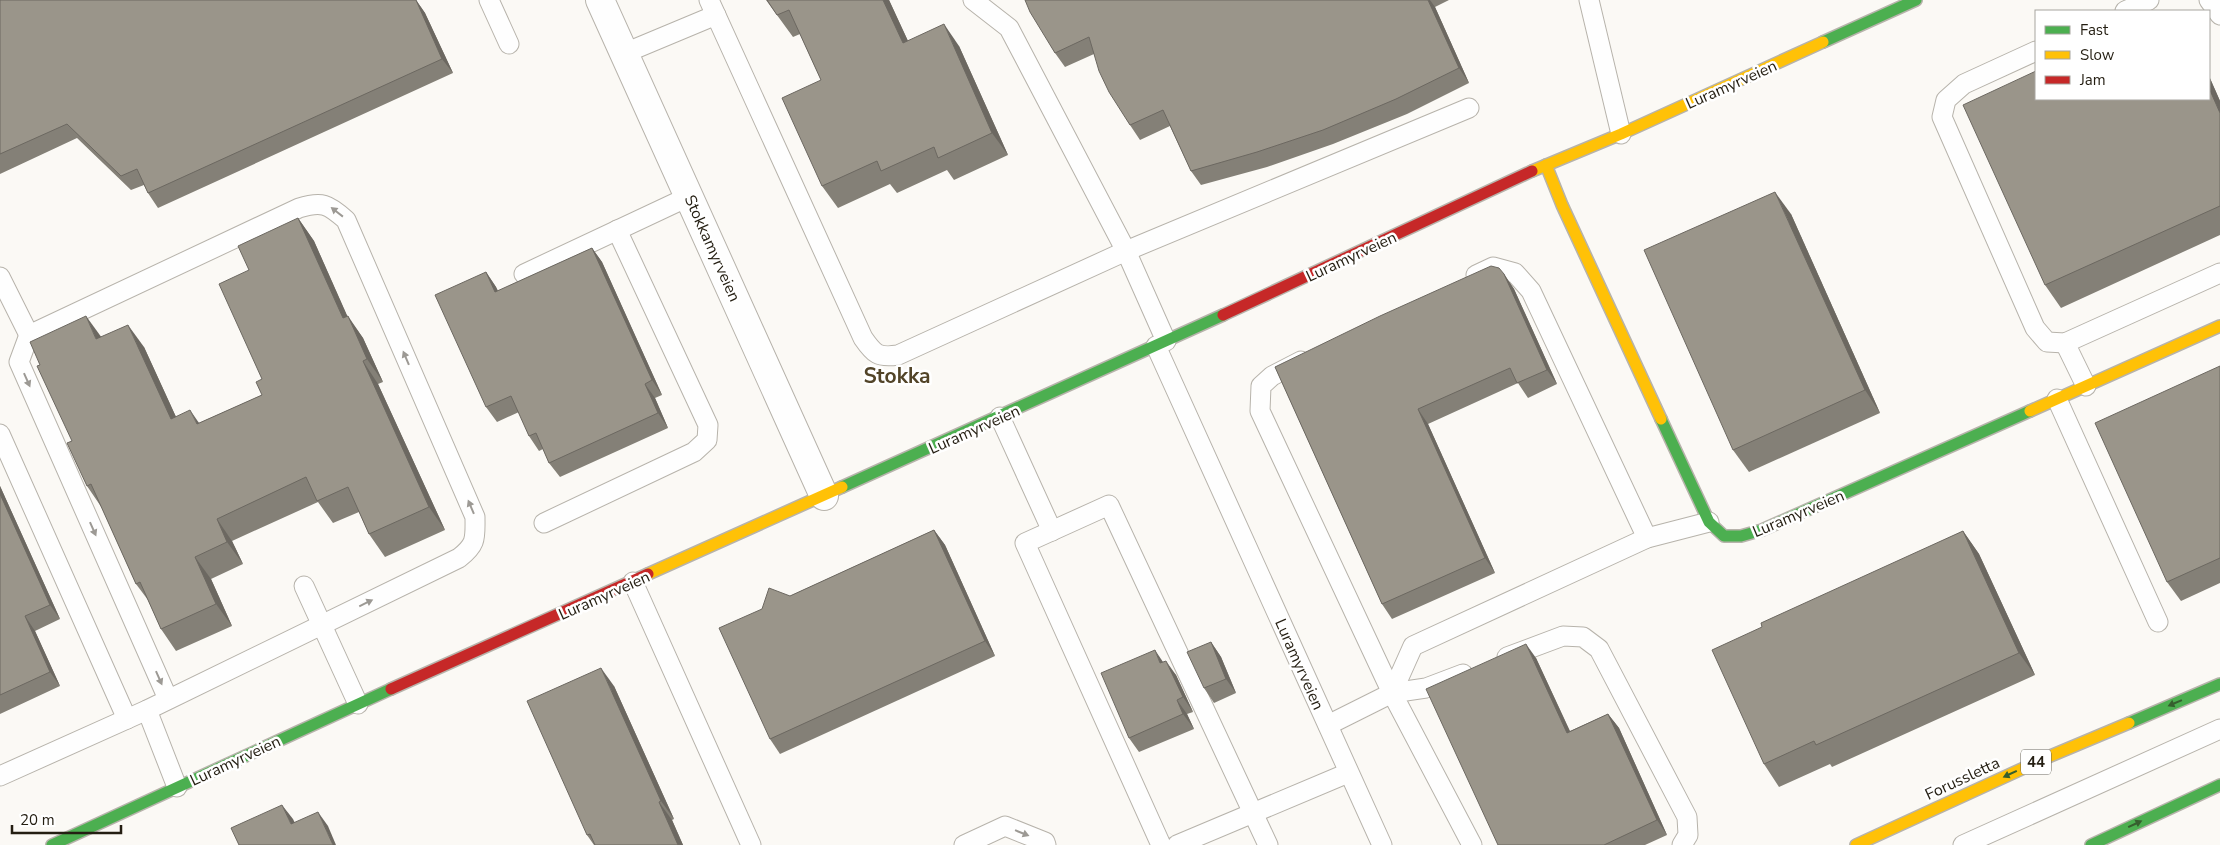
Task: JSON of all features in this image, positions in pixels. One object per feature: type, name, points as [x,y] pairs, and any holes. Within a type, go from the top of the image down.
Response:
[{"type":"street","name":"Stokkamyrveien","points":[[600,0],[824,496]]},
{"type":"street","name":"Luramyrveien","points":[[52,845],[358,704],[1162,344],[1546,165],[1621,134],[1916,0]]},
{"type":"street","name":"Luramyrveien","points":[[1546,165],[1562,205],[1709,522],[1724,536],[1741,536],[1762,530],[2220,326]]},
{"type":"street","name":"Forussletta","points":[[1856,845],[2048,756],[2220,684]]},
{"type":"street","points":[[2091,845],[2220,785]]},
{"type":"lane","points":[[489,0],[509,44]]},
{"type":"lane","points":[[972,0],[1009,28],[1126,251],[1162,344]]},
{"type":"lane","points":[[1589,0],[1621,134]]},
{"type":"lane","points":[[2127,10],[2150,0]]},
{"type":"lane","points":[[2210,0],[2220,15]]},
{"type":"lane","points":[[625,53],[712,8],[863,338],[873,352],[886,357],[898,355],[1126,251],[1469,108]]},
{"type":"lane","points":[[2035,51],[1964,84],[1946,100],[1942,117],[2035,328],[2047,342],[2065,343],[2220,273]]},
{"type":"lane","points":[[524,274],[690,196]]},
{"type":"lane","points":[[0,776],[147,710],[459,558],[471,549],[475,539],[475,517],[346,220],[332,208],[316,203],[299,208],[29,335],[19,362],[168,699]]},
{"type":"lane","points":[[544,523],[694,452],[707,440],[708,425],[617,230]]},
{"type":"lane","points":[[1457,284],[1493,267],[1515,273],[1531,291],[1647,538]]},
{"type":"lane","points":[[0,277],[29,335]]},
{"type":"lane","points":[[2065,343],[2086,386]]},
{"type":"lane","name":"Luramyrveien","points":[[1162,344],[1348,773],[1382,845]]},
{"type":"lane","points":[[1316,354],[1272,376],[1261,386],[1260,411],[1392,693],[1472,845]]},
{"type":"lane","points":[[2057,399],[2158,622]]},
{"type":"lane","points":[[1000,417],[1052,530]]},
{"type":"lane","points":[[0,434],[128,719]]},
{"type":"lane","points":[[1161,845],[1025,543],[1109,505],[1268,845]]},
{"type":"lane","points":[[1392,693],[1414,646],[1647,538],[1709,522]]},
{"type":"lane","points":[[634,582],[751,845]]},
{"type":"lane","points":[[304,586],[358,704]]},
{"type":"lane","points":[[1328,725],[1392,693],[1426,688],[1563,636],[1583,637],[1599,648],[1687,817],[1688,835],[1682,845]]},
{"type":"lane","points":[[147,710],[177,787]]},
{"type":"lane","points":[[1963,845],[2220,729]]},
{"type":"lane","points":[[1177,845],[1348,773]]},
{"type":"lane","points":[[964,845],[1005,826],[1044,842],[1046,845]]},
{"type":"building","points":[[0,0],[416,0],[442,59],[148,193],[137,169],[121,176],[67,124],[0,154]]},
{"type":"building","points":[[767,0],[883,0],[903,43],[944,24],[992,133],[938,158],[934,147],[881,171],[877,161],[822,186],[782,98],[821,80],[789,10],[777,15]]},
{"type":"building","points":[[1025,0],[1428,0],[1459,68],[1396,99],[1323,130],[1191,171],[1163,110],[1130,125],[1109,92],[1099,71],[1089,37],[1055,53],[1030,12]]},
{"type":"building","points":[[2035,71],[2035,100],[2210,100],[2210,90],[2220,113],[2220,206],[2045,285],[1963,105]]},
{"type":"building","points":[[1775,192],[1865,390],[1733,450],[1644,250]]},
{"type":"building","points":[[298,218],[343,318],[348,316],[367,359],[363,361],[429,507],[369,534],[348,487],[317,501],[306,477],[217,519],[227,542],[195,557],[216,604],[161,629],[140,582],[136,584],[91,484],[87,486],[67,443],[72,441],[37,366],[40,365],[30,342],[86,316],[96,339],[128,325],[171,419],[190,410],[197,424],[262,395],[256,382],[262,379],[219,284],[249,270],[238,246]]},
{"type":"building","points":[[592,248],[652,380],[645,384],[658,413],[549,463],[536,433],[529,436],[511,396],[486,407],[435,295],[486,272],[495,292]]},
{"type":"building","points":[[1491,266],[1499,268],[1504,274],[1547,370],[1517,383],[1510,368],[1418,409],[1485,558],[1382,604],[1275,367],[1380,316]]},
{"type":"building","points":[[2220,366],[2220,558],[2167,582],[2095,423]]},
{"type":"building","points":[[0,494],[50,605],[25,616],[50,672],[0,695]]},
{"type":"building","points":[[934,530],[985,641],[770,739],[719,628],[762,609],[769,588],[790,596]]},
{"type":"building","points":[[1963,531],[2019,653],[1816,745],[1814,741],[1764,764],[1712,650],[1762,627],[1761,623]]},
{"type":"building","points":[[1211,642],[1226,679],[1204,688],[1187,652]]},
{"type":"building","points":[[1526,644],[1567,733],[1608,714],[1657,820],[1604,845],[1498,845],[1426,689]]},
{"type":"building","points":[[1155,650],[1160,663],[1166,661],[1183,697],[1177,700],[1183,714],[1129,738],[1101,673]]},
{"type":"building","points":[[601,668],[661,801],[659,802],[678,845],[595,845],[590,834],[587,835],[527,701]]},
{"type":"building","points":[[282,805],[291,824],[318,812],[333,845],[239,845],[231,828]]},
{"type":"traffic: fast","points":[[1823,42],[1916,0]]},
{"type":"traffic: fast","points":[[842,487],[1223,315]]},
{"type":"traffic: fast","points":[[1661,419],[1709,522],[1724,536],[1741,536],[1762,530],[2030,411]]},
{"type":"traffic: fast","points":[[2129,723],[2220,684]]},
{"type":"traffic: fast","points":[[52,845],[391,689]]},
{"type":"traffic: fast","points":[[2091,845],[2220,785]]},
{"type":"traffic: slow","points":[[1532,171],[1621,134],[1823,42]]},
{"type":"traffic: slow","points":[[1546,165],[1562,205],[1661,419]]},
{"type":"traffic: slow","points":[[2030,411],[2220,326]]},
{"type":"traffic: slow","points":[[648,574],[842,487]]},
{"type":"traffic: slow","points":[[1856,845],[2048,757],[2129,723]]},
{"type":"traffic: jam","points":[[1223,315],[1532,171]]},
{"type":"traffic: jam","points":[[391,689],[648,574]]},
{"type":"district","name":"Stokka","points":[[897,376]]}]
